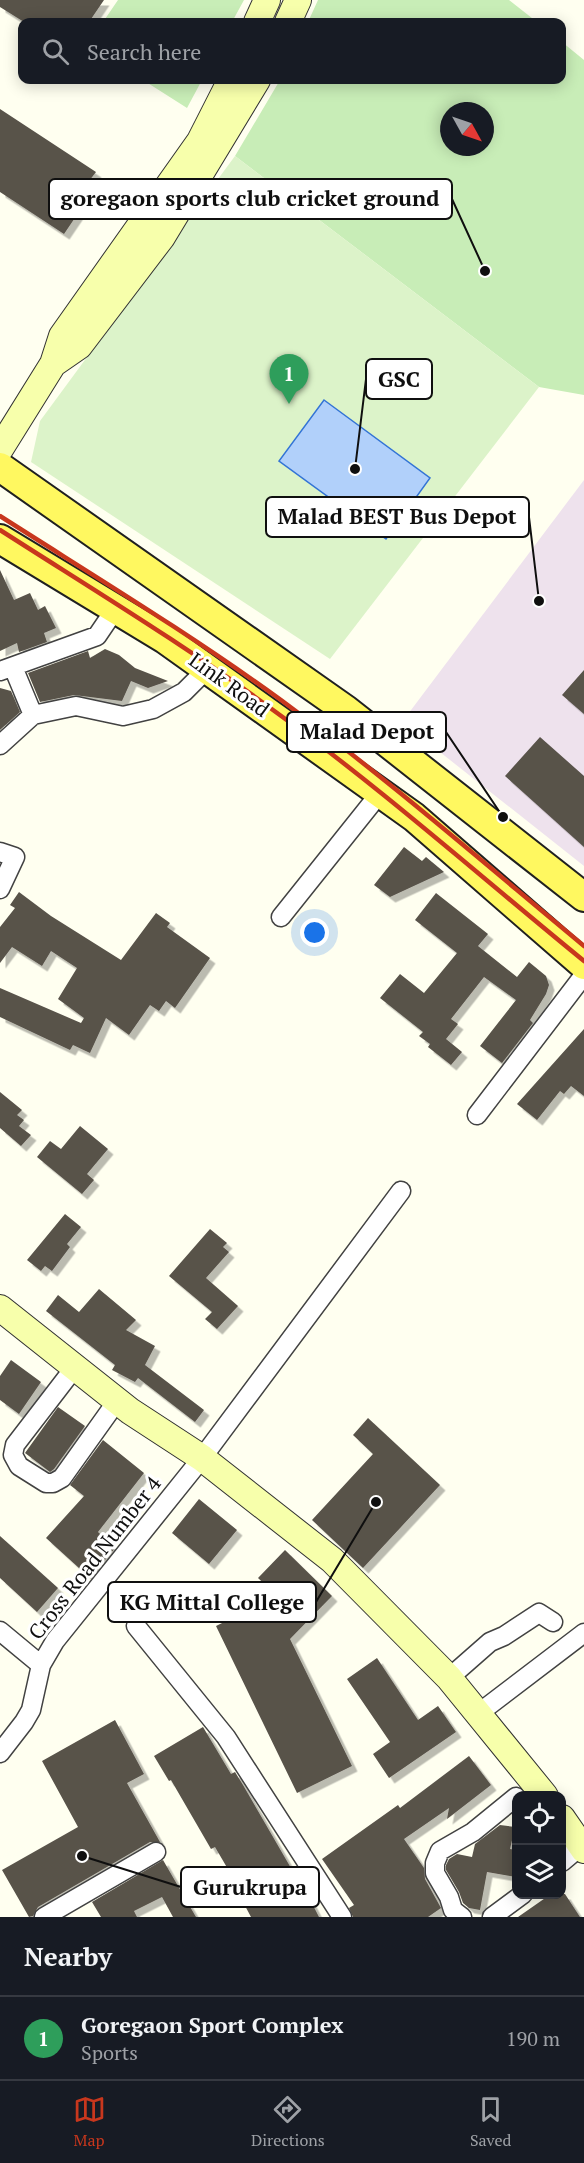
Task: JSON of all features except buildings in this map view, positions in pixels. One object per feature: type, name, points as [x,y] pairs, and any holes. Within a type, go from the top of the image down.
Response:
[{"type":"main road","points":[[1,462],[346,710],[584,897]]},
{"type":"main road","name":"Link Road","points":[[0,539],[116,608],[207,669],[414,817],[584,964]]},
{"type":"street","points":[[259,18],[267,0]]},
{"type":"street","points":[[290,18],[298,0]]},
{"type":"street","points":[[1,462],[53,364],[62,336],[200,141],[229,84]]},
{"type":"street","points":[[53,364],[79,346],[162,237],[255,84]]},
{"type":"street","points":[[33,715],[7,669],[97,636],[116,608]]},
{"type":"street","points":[[0,745],[33,715],[76,706],[123,716],[144,711],[175,699],[207,669]]},
{"type":"street","points":[[281,917],[381,793]]},
{"type":"street","points":[[0,852],[15,857],[0,889]]},
{"type":"street","points":[[477,1115],[584,975]]},
{"type":"street","name":"Cross Road Number 4","points":[[0,1753],[31,1710],[41,1665],[55,1641],[202,1458],[401,1191]]},
{"type":"street","points":[[0,1308],[117,1401],[202,1458],[332,1560],[450,1678],[479,1713],[528,1791]]},
{"type":"street","points":[[75,1367],[15,1444],[13,1455],[19,1466],[46,1483],[53,1483],[62,1478],[117,1401]]},
{"type":"street","points":[[450,1678],[490,1642],[549,1614]]},
{"type":"street","points":[[136,1626],[226,1737],[342,1917]]},
{"type":"street","points":[[0,1631],[41,1665]]},
{"type":"street","points":[[479,1713],[584,1633]]},
{"type":"street","points":[[462,1917],[453,1910],[449,1897],[435,1873],[435,1863],[440,1851],[473,1832],[512,1804]]},
{"type":"street","points":[[566,1825],[582,1848],[566,1859]]},
{"type":"street","points":[[44,1917],[156,1852]]},
{"type":"street","points":[[492,1917],[516,1899]]},
{"type":"shaded area","points":[[584,480],[584,866],[402,722]]},
{"type":"green space","points":[[118,0],[244,0],[234,18],[106,18]]},
{"type":"green space","points":[[318,0],[509,0],[532,18],[310,18]]},
{"type":"green space","points":[[566,45],[584,60],[584,395],[539,387],[235,156],[278,84],[566,84]]},
{"type":"green space","points":[[149,84],[200,84],[187,108]]},
{"type":"green space","points":[[235,156],[539,387],[330,659],[31,462],[40,421]]},
{"type":"water","points":[[324,400],[430,478],[386,539],[279,461]]},
{"type":"railway","points":[[0,516],[177,629],[281,700],[396,790],[584,946]]},
{"type":"railway","points":[[0,530],[172,640],[273,710],[392,802],[584,961]]},
{"type":"place","name":"goregaon sports club cricket ground","points":[[485,271]]},
{"type":"place","name":"Goregaon Sport Complex","points":[[289,404]]},
{"type":"place","name":"GSC","points":[[355,469]]},
{"type":"place","name":"Malad BEST Bus Depot","points":[[539,601]]},
{"type":"place","name":"Malad Depot","points":[[503,817]]},
{"type":"place","name":"KG Mittal College","points":[[376,1502]]},
{"type":"place","name":"Gurukrupa","points":[[82,1856]]}]
